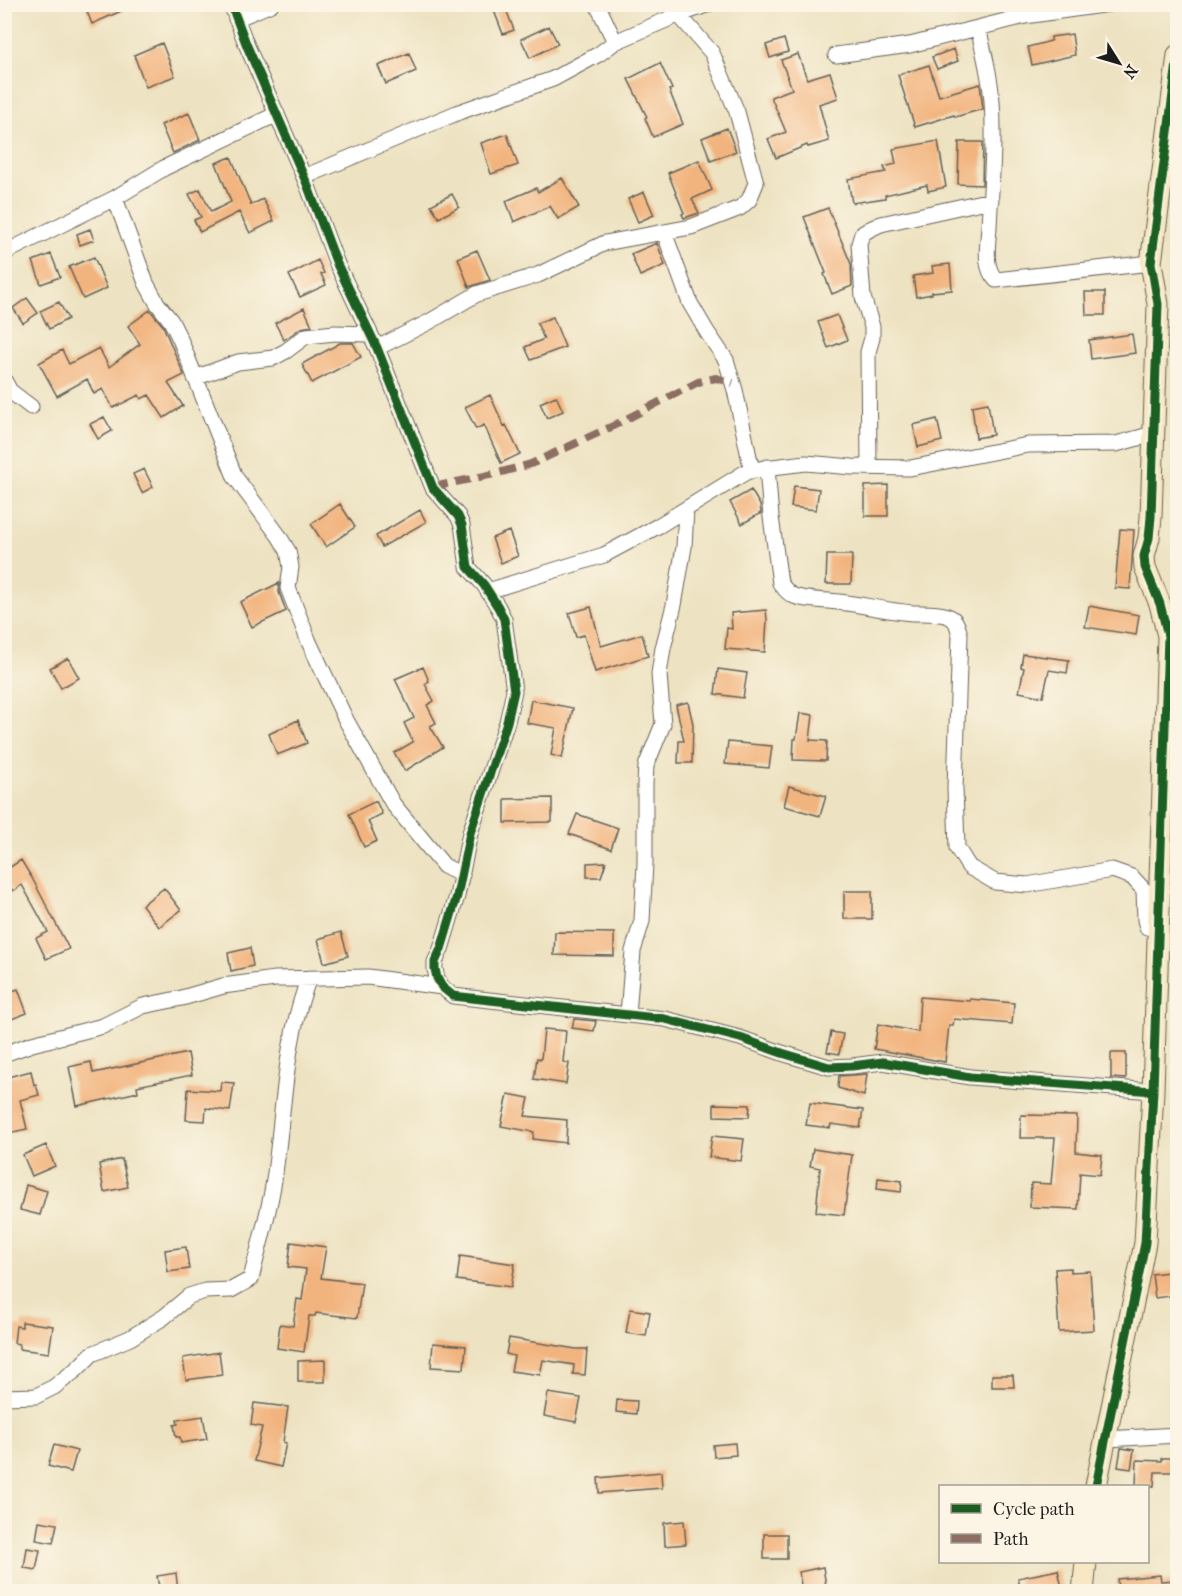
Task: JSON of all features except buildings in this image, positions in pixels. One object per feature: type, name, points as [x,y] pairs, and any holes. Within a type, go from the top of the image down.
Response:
[{"type":"street","points":[[271,4],[234,12],[304,177],[337,264],[377,348],[433,488],[458,516],[462,525],[468,567],[488,591],[504,619],[514,691],[507,722],[470,833],[457,896],[435,962],[436,978],[442,987],[453,996],[665,1019],[740,1038],[829,1066],[883,1062],[970,1077],[1153,1091]]},
{"type":"street","points":[[597,4],[615,42]]},
{"type":"street","points":[[304,177],[459,112],[553,79],[615,42],[709,4]]},
{"type":"street","points":[[836,55],[910,45],[1025,16],[1109,4]]},
{"type":"street","points":[[377,348],[429,322],[477,294],[538,275],[605,243],[691,227],[740,208],[749,200],[756,183],[737,112],[712,53],[679,15]]},
{"type":"street","points":[[978,28],[986,60],[992,102],[992,170],[987,258],[991,275],[996,280],[1151,263]]},
{"type":"street","points":[[1096,1485],[1146,1243],[1158,929],[1173,636],[1145,567],[1144,556],[1151,517],[1158,304],[1151,263],[1178,55]]},
{"type":"street","points":[[4,253],[115,198],[164,168],[277,114]]},
{"type":"street","points":[[115,198],[146,283],[157,303],[171,321],[235,477],[288,551],[291,567],[288,588],[309,642],[346,720],[393,804],[444,866],[462,875]]},
{"type":"street","points":[[869,467],[868,352],[872,327],[863,297],[859,250],[862,234],[881,224],[990,200]]},
{"type":"street","points":[[664,232],[690,303],[726,360],[759,469],[771,517],[780,583],[785,590],[792,596],[870,608],[947,615],[957,624],[960,635],[955,788],[957,848],[969,867],[995,882],[1027,885],[1112,870],[1132,877],[1144,890],[1147,927],[1158,929]]},
{"type":"street","points":[[195,378],[238,362],[273,358],[306,336],[335,333],[369,334]]},
{"type":"street","points":[[4,380],[10,391],[31,407]]},
{"type":"street","points":[[488,591],[604,555],[658,526],[746,472],[806,463],[910,468],[1028,445],[1116,444],[1153,434]]},
{"type":"street","points":[[628,1015],[633,951],[642,921],[646,766],[663,724],[659,674],[684,547],[686,509]]},
{"type":"street","points":[[4,1054],[32,1044],[103,1026],[143,1006],[223,986],[275,979],[368,976],[442,987]]},
{"type":"street","points":[[4,1397],[36,1396],[54,1387],[92,1354],[129,1338],[164,1317],[189,1296],[205,1291],[231,1290],[251,1279],[274,1183],[292,1033],[309,978]]},
{"type":"street","points":[[1106,1439],[1178,1435]]},
{"type":"street","points":[[1083,1592],[1086,1563]]},
{"type":"marked path","points":[[433,487],[531,464],[611,427],[698,382],[716,378],[733,383]]},
{"type":"cycle path","points":[[231,4],[307,184],[337,264],[377,348],[433,488],[458,516],[462,525],[468,567],[484,585],[504,619],[514,691],[507,722],[470,833],[457,896],[435,962],[437,978],[442,987],[453,996],[665,1019],[740,1038],[829,1067],[883,1062],[970,1077],[1153,1091]]},
{"type":"cycle path","points":[[1096,1485],[1145,1243],[1153,1091],[1168,636],[1160,604],[1145,567],[1144,556],[1151,517],[1158,304],[1151,263],[1178,55]]}]
